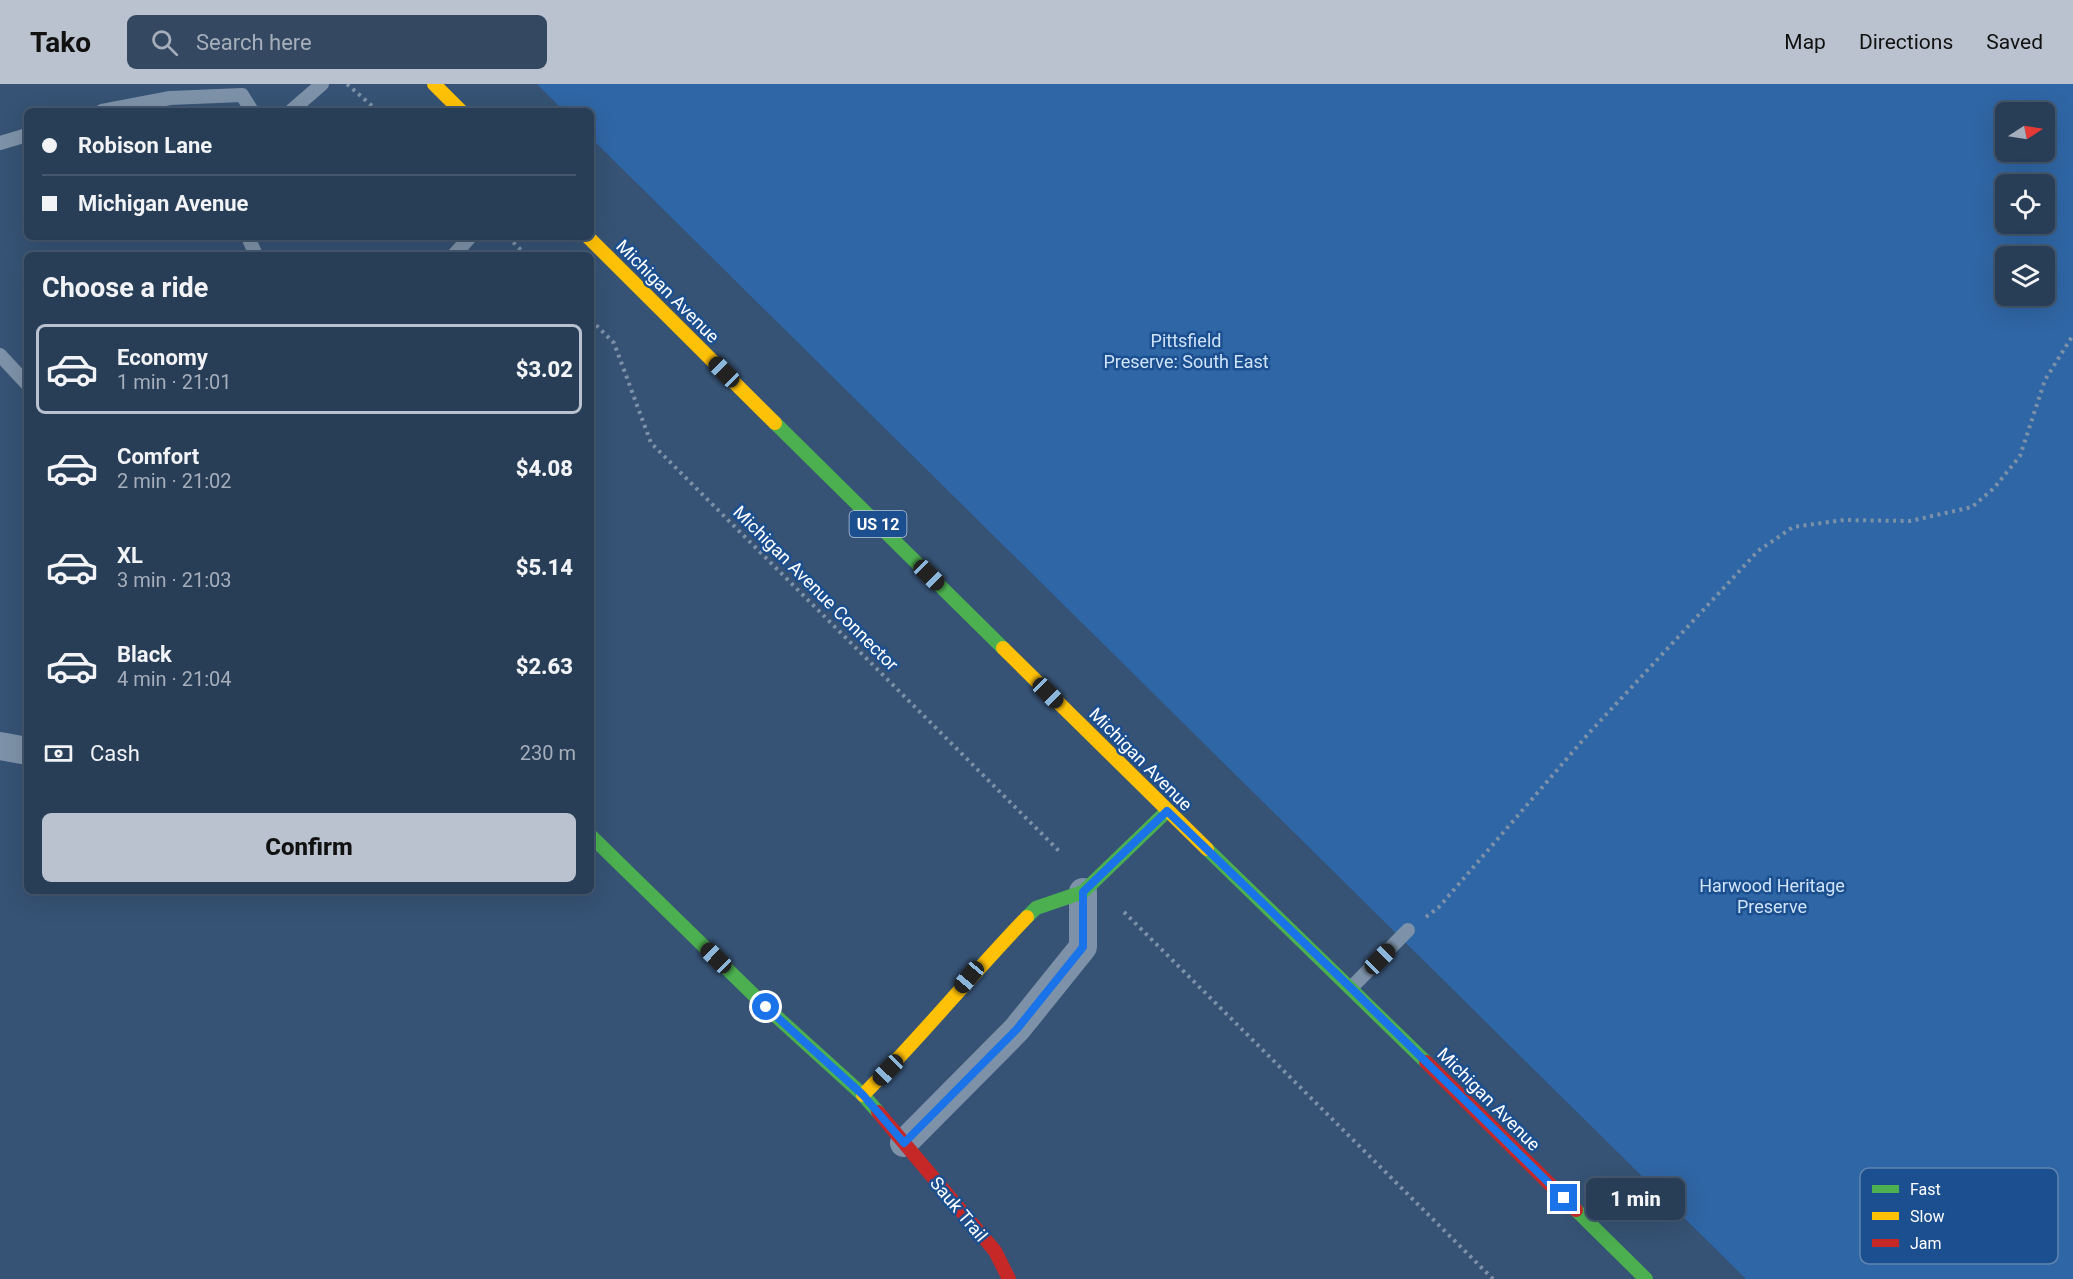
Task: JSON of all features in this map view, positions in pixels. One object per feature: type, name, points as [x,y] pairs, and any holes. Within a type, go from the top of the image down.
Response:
[{"type":"main road","points":[[434,84],[458,108]]},
{"type":"main road","name":"Michigan Avenue","points":[[591,240],[1167,811],[1351,988],[1646,1279]]},
{"type":"main road","points":[[863,1095],[900,1058],[969,977],[1036,908],[1083,892],[1167,811]]},
{"type":"main road","name":"Sauk Trail","points":[[594,839],[766,1007],[863,1095],[995,1251],[1009,1279]]},
{"type":"street","points":[[0,746],[24,750]]},
{"type":"street","points":[[904,1143],[1017,1029],[1083,947],[1083,892]]},
{"type":"lane","points":[[294,108],[322,84]]},
{"type":"lane","points":[[118,108],[170,98],[242,95],[250,108]]},
{"type":"lane","points":[[0,143],[24,136]]},
{"type":"lane","points":[[457,252],[467,240]]},
{"type":"lane","points":[[0,355],[24,381]]},
{"type":"lane","points":[[1351,988],[1408,930]]},
{"type":"path","points":[[348,84],[375,108]]},
{"type":"path","points":[[511,240],[523,252]]},
{"type":"path","name":"Michigan Avenue Connector","points":[[594,323],[614,343],[651,443],[1059,851]]},
{"type":"path","points":[[1408,930],[1439,907],[1589,734],[1758,551],[1793,527],[1844,520],[1910,521],[1972,507],[1994,488],[2020,456],[2045,380],[2073,335]]},
{"type":"path","points":[[1124,912],[1493,1279]]},
{"type":"green space","points":[[537,84],[2073,84],[2073,1279],[1746,1279],[594,141],[594,108],[561,108]]},
{"type":"traffic: fast","points":[[775,423],[1003,648]]},
{"type":"traffic: fast","points":[[1027,917],[1036,908],[1083,892],[1167,811]]},
{"type":"traffic: fast","points":[[594,839],[766,1007],[863,1095],[878,1112]]},
{"type":"traffic: fast","points":[[1207,849],[1426,1062]]},
{"type":"traffic: fast","points":[[1576,1210],[1646,1279]]},
{"type":"traffic: slow","points":[[434,84],[458,108]]},
{"type":"traffic: slow","points":[[591,240],[775,423]]},
{"type":"traffic: slow","points":[[1003,648],[1207,849]]},
{"type":"traffic: slow","points":[[863,1095],[1027,917]]},
{"type":"traffic: jam","points":[[1426,1062],[1576,1210]]},
{"type":"traffic: jam","points":[[878,1112],[995,1251],[1009,1279]]},
{"type":"route","points":[[766,1007],[863,1095],[904,1143],[1017,1029],[1083,947],[1083,892],[1167,811],[1564,1198]]},
{"type":"park label","name":"Pittsfield Preserve: South East","points":[[1186,350]]},
{"type":"park label","name":"Harwood Heritage Preserve","points":[[1772,895]]}]
